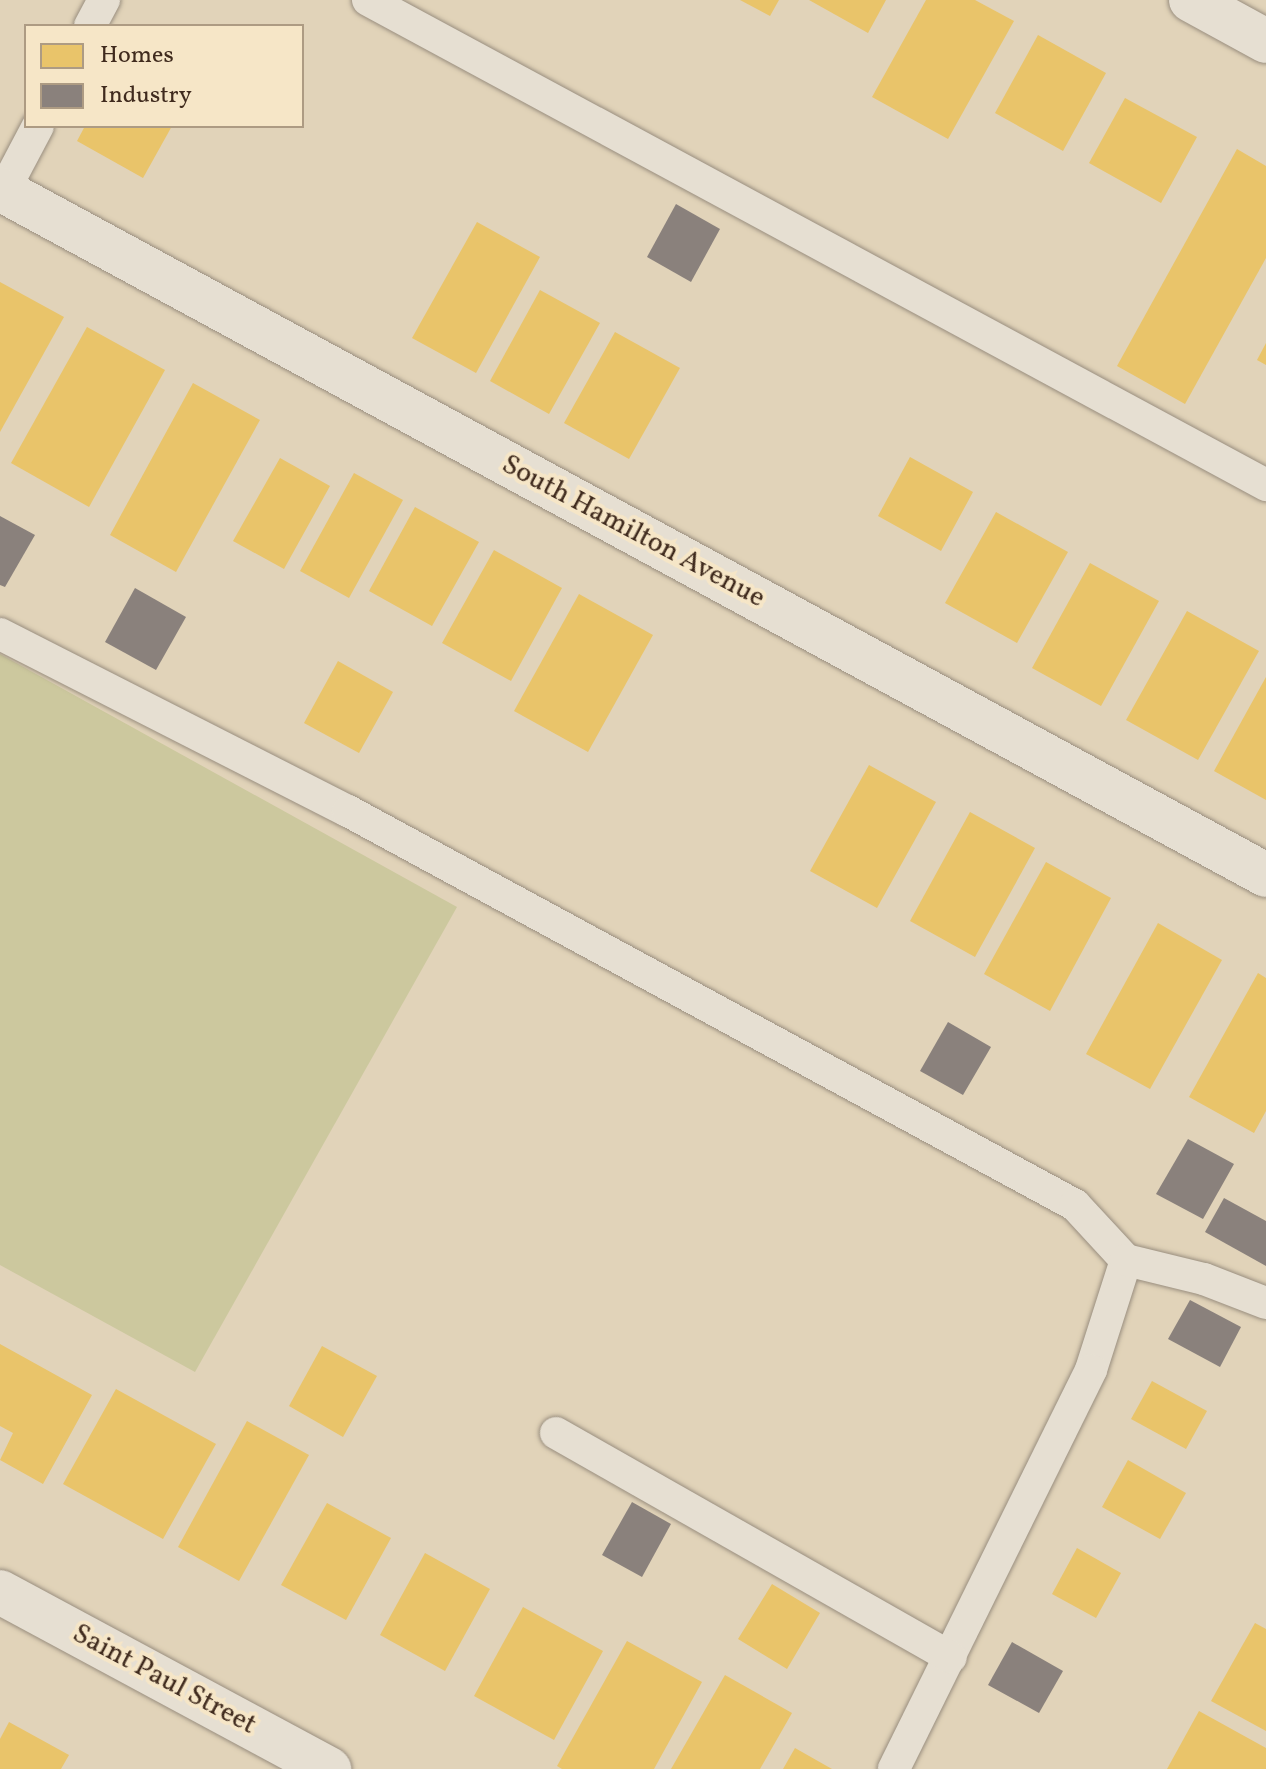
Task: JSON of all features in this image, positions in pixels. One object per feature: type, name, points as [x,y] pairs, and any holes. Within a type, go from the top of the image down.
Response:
[{"type":"street","points":[[1191,0],[1266,41]]},
{"type":"street","name":"South Hamilton Avenue","points":[[1,192],[1266,875]]},
{"type":"street","name":"Saint Paul Street","points":[[0,1592],[329,1769]]},
{"type":"lane","points":[[91,24],[104,0]]},
{"type":"lane","points":[[368,0],[1266,485]]},
{"type":"lane","points":[[1,192],[37,128]]},
{"type":"lane","points":[[0,634],[348,811],[1075,1205],[1126,1260],[1204,1279],[1266,1303]]},
{"type":"lane","points":[[894,1769],[1091,1370],[1126,1260]]},
{"type":"lane","points":[[556,1433],[951,1657]]},
{"type":"shaded area","points":[[0,654],[457,907],[195,1372],[0,1265]]},
{"type":"building: Homes","points":[[740,0],[779,0],[770,16]]},
{"type":"building: Homes","points":[[809,0],[886,0],[868,33]]},
{"type":"building: Homes","points":[[926,0],[975,0],[1014,21],[948,139],[872,97]]},
{"type":"building: Homes","points":[[1038,35],[1106,73],[1063,151],[995,113]]},
{"type":"building: Homes","points":[[1125,98],[1197,137],[1161,203],[1089,163]]},
{"type":"building: Homes","points":[[84,128],[171,128],[143,178],[77,141]]},
{"type":"building: Homes","points":[[1237,149],[1266,166],[1266,258],[1185,404],[1117,366]]},
{"type":"building: Homes","points":[[477,222],[540,257],[476,373],[412,338]]},
{"type":"building: Homes","points":[[0,282],[64,317],[0,432]]},
{"type":"building: Homes","points":[[540,290],[600,323],[549,414],[490,381]]},
{"type":"building: Homes","points":[[87,327],[165,370],[89,507],[11,463]]},
{"type":"building: Homes","points":[[615,332],[680,368],[629,459],[564,423]]},
{"type":"building: Homes","points":[[1266,343],[1266,365],[1257,360]]},
{"type":"building: Homes","points":[[193,383],[260,420],[176,572],[110,535]]},
{"type":"building: Homes","points":[[910,457],[973,492],[941,551],[878,516]]},
{"type":"building: Homes","points":[[280,458],[330,486],[284,569],[233,541]]},
{"type":"building: Homes","points":[[354,473],[403,500],[349,598],[300,571]]},
{"type":"building: Homes","points":[[415,507],[479,542],[432,626],[369,591]]},
{"type":"building: Homes","points":[[996,512],[1068,552],[1017,643],[945,603]]},
{"type":"building: Homes","points":[[494,550],[562,588],[511,681],[442,643]]},
{"type":"building: Homes","points":[[1090,563],[1159,601],[1101,706],[1032,668]]},
{"type":"building: Homes","points":[[579,594],[653,635],[588,752],[514,711]]},
{"type":"building: Homes","points":[[1187,611],[1259,651],[1198,760],[1126,720]]},
{"type":"building: Homes","points":[[338,661],[393,692],[359,753],[304,723]]},
{"type":"building: Homes","points":[[1266,677],[1266,800],[1214,771]]},
{"type":"building: Homes","points":[[869,765],[936,802],[877,908],[810,871]]},
{"type":"building: Homes","points":[[970,812],[1035,848],[975,957],[910,921]]},
{"type":"building: Homes","points":[[1046,862],[1111,898],[1050,1011],[984,974]]},
{"type":"building: Homes","points":[[1158,923],[1222,960],[1150,1089],[1086,1054]]},
{"type":"building: Homes","points":[[1258,973],[1266,978],[1266,1111],[1254,1133],[1189,1097]]},
{"type":"building: Homes","points":[[0,1344],[92,1395],[43,1484],[0,1460],[13,1433],[0,1426]]},
{"type":"building: Homes","points":[[322,1346],[377,1376],[343,1437],[289,1406]]},
{"type":"building: Homes","points":[[1152,1381],[1207,1411],[1186,1449],[1131,1419]]},
{"type":"building: Homes","points":[[116,1389],[216,1444],[163,1539],[63,1484]]},
{"type":"building: Homes","points":[[247,1421],[309,1455],[239,1581],[178,1547]]},
{"type":"building: Homes","points":[[1128,1460],[1186,1493],[1160,1539],[1102,1507]]},
{"type":"building: Homes","points":[[327,1503],[391,1538],[346,1620],[281,1585]]},
{"type":"building: Homes","points":[[1077,1548],[1121,1573],[1096,1618],[1052,1594]]},
{"type":"building: Homes","points":[[425,1553],[490,1589],[445,1671],[380,1635]]},
{"type":"building: Homes","points":[[772,1584],[820,1613],[787,1669],[738,1639]]},
{"type":"building: Homes","points":[[523,1607],[603,1651],[554,1740],[474,1696]]},
{"type":"building: Homes","points":[[1255,1623],[1266,1629],[1266,1731],[1211,1701]]},
{"type":"building: Homes","points":[[627,1641],[702,1682],[654,1769],[562,1769],[557,1766]]},
{"type":"building: Homes","points":[[725,1675],[792,1713],[760,1769],[671,1769]]},
{"type":"building: Homes","points":[[1199,1711],[1266,1748],[1266,1769],[1167,1769]]},
{"type":"building: Homes","points":[[9,1722],[69,1755],[61,1769],[0,1769],[0,1739]]},
{"type":"building: Homes","points":[[795,1748],[832,1769],[783,1769]]},
{"type":"building: Industry","points":[[676,204],[720,229],[691,282],[647,257]]},
{"type":"building: Industry","points":[[0,516],[35,535],[5,587],[0,585]]},
{"type":"building: Industry","points":[[135,588],[186,617],[156,670],[105,642]]},
{"type":"building: Industry","points":[[948,1022],[991,1047],[963,1095],[920,1071]]},
{"type":"building: Industry","points":[[1188,1139],[1234,1164],[1203,1219],[1156,1194]]},
{"type":"building: Industry","points":[[1224,1198],[1266,1221],[1266,1266],[1205,1232]]},
{"type":"building: Industry","points":[[1190,1300],[1241,1327],[1220,1367],[1168,1339]]},
{"type":"building: Industry","points":[[632,1502],[671,1524],[642,1577],[602,1555]]},
{"type":"building: Industry","points":[[1012,1642],[1063,1671],[1039,1713],[988,1685]]}]
